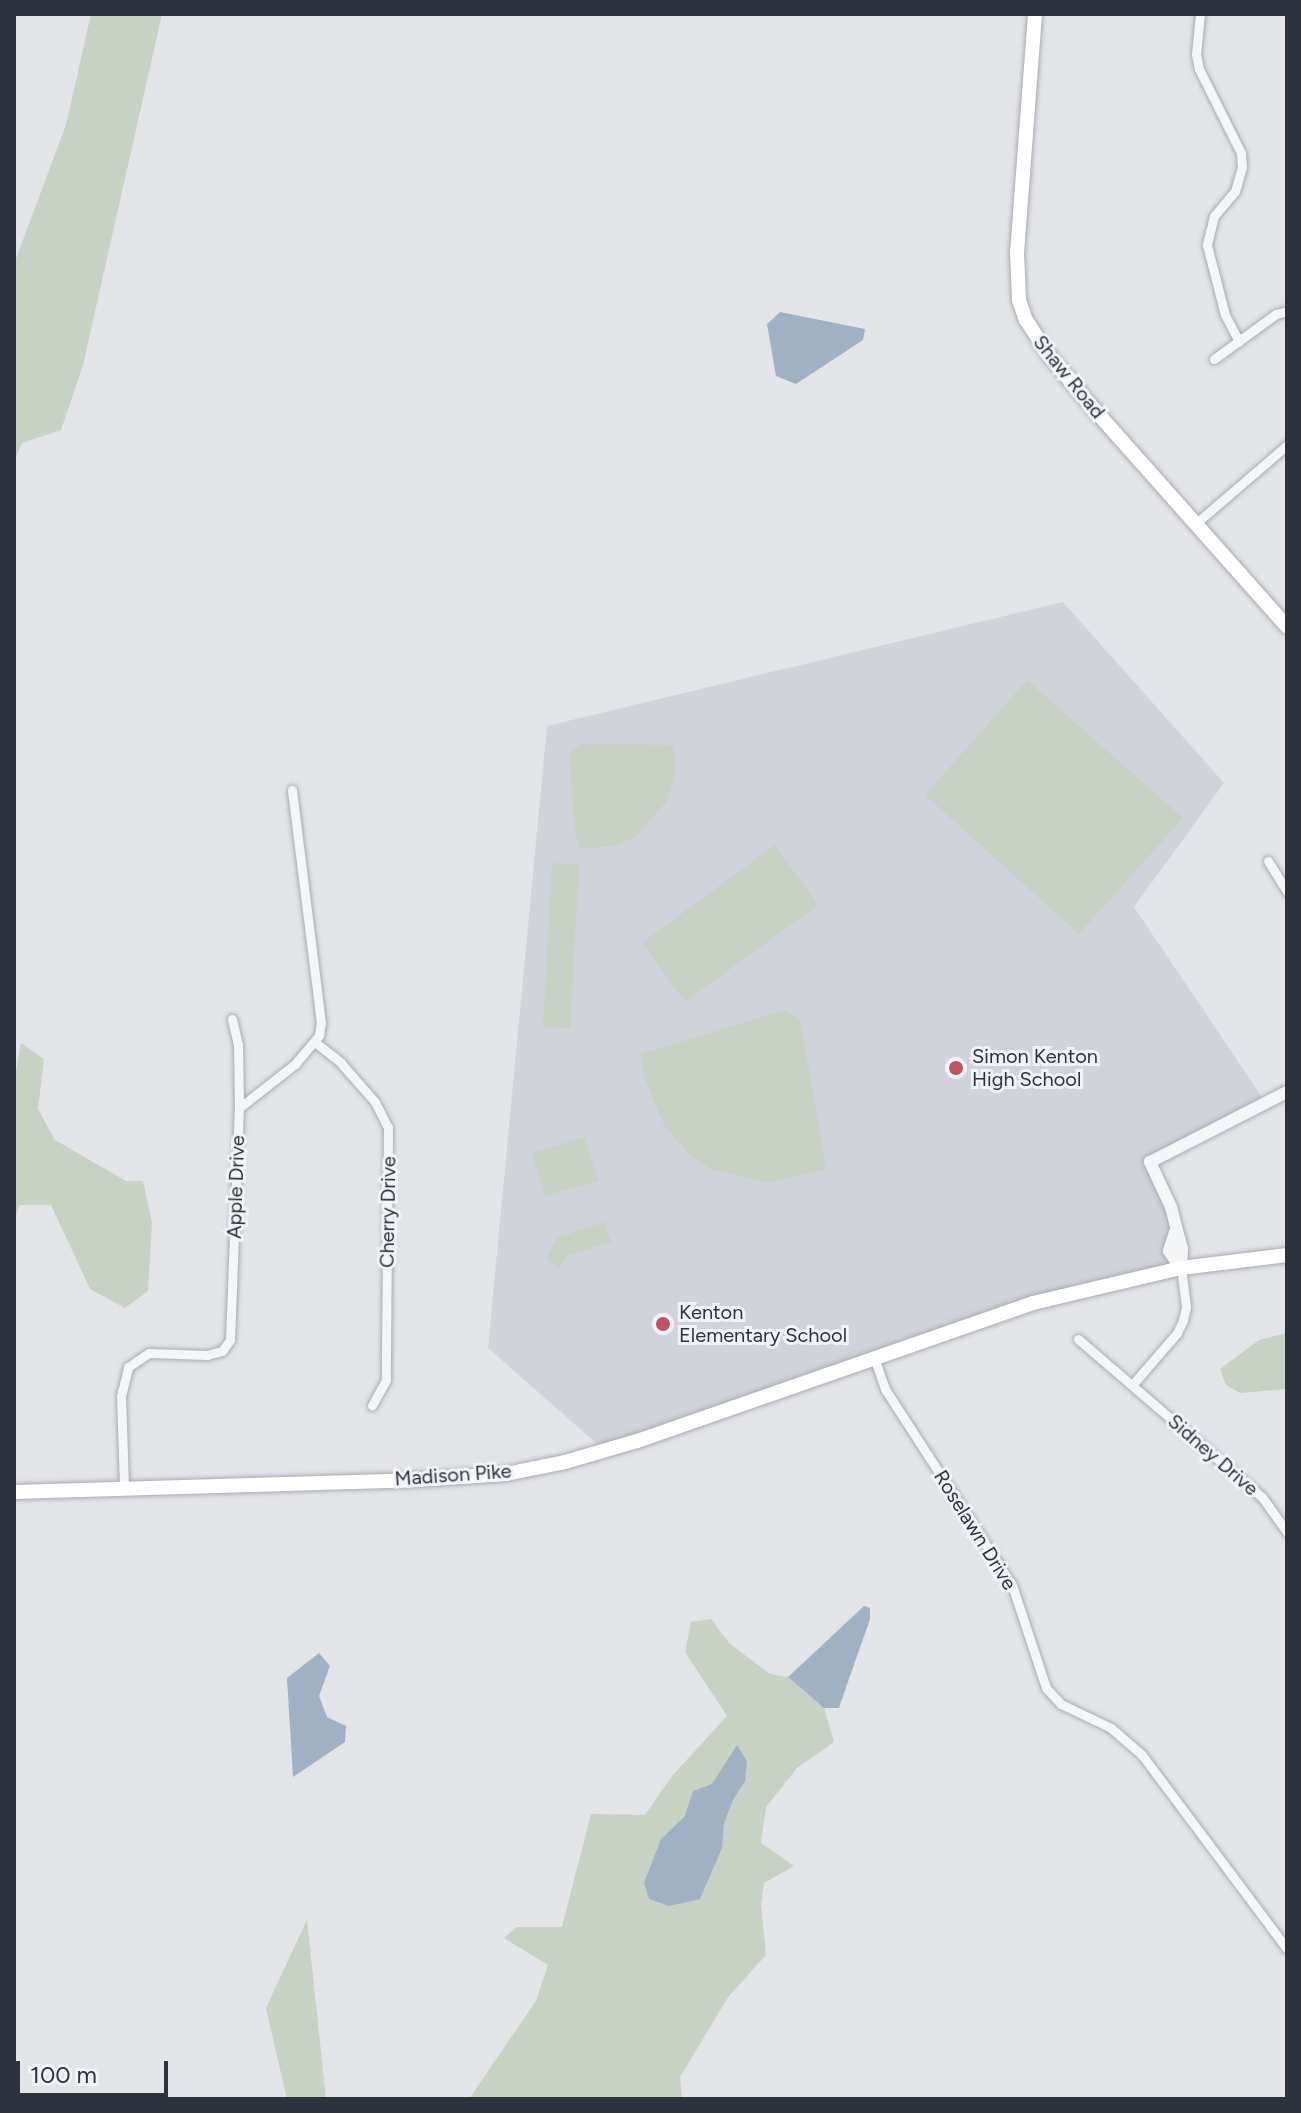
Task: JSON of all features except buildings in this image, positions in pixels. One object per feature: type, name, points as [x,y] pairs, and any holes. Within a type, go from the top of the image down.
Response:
[{"type":"main road","name":"Shaw Road","points":[[1035,14],[1017,252],[1019,300],[1033,335],[1194,525],[1287,627]]},
{"type":"main road","name":"Madison Pike","points":[[14,1492],[124,1486],[413,1480],[506,1474],[565,1462],[637,1441],[1033,1303],[1181,1268],[1287,1255]]},
{"type":"street","points":[[1200,14],[1196,54],[1199,69],[1241,153],[1242,167],[1235,191],[1214,216],[1207,245],[1225,315],[1239,341]]},
{"type":"street","points":[[1214,359],[1276,314],[1287,311]]},
{"type":"street","points":[[1194,525],[1287,445]]},
{"type":"street","points":[[292,790],[321,1023],[316,1043]]},
{"type":"street","points":[[1268,861],[1287,892]]},
{"type":"street","points":[[232,1019],[238,1044],[239,1108]]},
{"type":"street","name":"Apple Drive","points":[[124,1486],[121,1396],[128,1367],[149,1353],[207,1355],[222,1351],[230,1340],[239,1108],[316,1043]]},
{"type":"street","name":"Cherry Drive","points":[[316,1043],[340,1062],[375,1102],[388,1127],[386,1380],[372,1405]]},
{"type":"street","points":[[1133,1384],[1177,1333],[1186,1307],[1182,1249],[1165,1187],[1150,1162],[1287,1092]]},
{"type":"street","name":"Sidney Drive","points":[[1078,1339],[1262,1497],[1287,1532]]},
{"type":"street","name":"Roselawn Drive","points":[[874,1357],[885,1389],[1012,1585],[1046,1688],[1061,1704],[1111,1728],[1142,1755],[1287,1949]]},
{"type":"shaded area","points":[[91,14],[162,14],[83,365],[61,430],[22,443],[14,462],[14,264],[66,125]]},
{"type":"shaded area","points":[[1063,602],[1224,783],[1134,907],[1266,1103],[1151,1162],[1165,1187],[1181,1268],[1137,1276],[605,1451],[488,1348],[547,726]]},
{"type":"shaded area","points":[[1027,680],[1183,818],[1079,934],[925,795]]},
{"type":"shaded area","points":[[580,744],[674,745],[674,781],[666,802],[635,837],[612,846],[581,849],[576,835],[569,756]]},
{"type":"shaded area","points":[[775,845],[818,905],[685,1002],[642,943]]},
{"type":"shaded area","points":[[552,863],[579,865],[570,1028],[543,1027]]},
{"type":"shaded area","points":[[785,1010],[800,1019],[826,1169],[768,1183],[711,1169],[693,1158],[665,1127],[644,1077],[641,1054]]},
{"type":"shaded area","points":[[21,1043],[44,1059],[38,1109],[55,1140],[126,1181],[143,1181],[152,1223],[148,1291],[125,1308],[90,1289],[51,1205],[19,1205],[14,1222],[14,1083]]},
{"type":"shaded area","points":[[585,1137],[598,1181],[545,1196],[532,1153]]},
{"type":"shaded area","points":[[604,1222],[611,1242],[567,1256],[559,1268],[546,1259],[557,1238]]},
{"type":"shaded area","points":[[1287,1333],[1287,1389],[1240,1393],[1226,1385],[1220,1369],[1259,1340]]},
{"type":"shaded area","points":[[711,1619],[729,1643],[770,1674],[788,1677],[824,1708],[834,1742],[797,1768],[766,1807],[761,1843],[794,1866],[764,1883],[761,1905],[766,1955],[728,1997],[680,2077],[682,2099],[469,2099],[536,2001],[548,1965],[504,1938],[517,1927],[562,1927],[591,1814],[645,1815],[672,1776],[727,1716],[685,1652],[691,1622]]},
{"type":"shaded area","points":[[307,1920],[326,2099],[287,2099],[266,2008]]},
{"type":"water","points":[[780,312],[865,329],[863,340],[796,384],[776,376],[767,324]]},
{"type":"water","points":[[864,1606],[870,1608],[870,1619],[839,1708],[824,1708],[788,1677]]},
{"type":"water","points":[[319,1653],[330,1666],[319,1696],[327,1717],[346,1726],[345,1742],[293,1777],[287,1678]]},
{"type":"water","points":[[737,1745],[747,1761],[745,1781],[724,1823],[722,1848],[700,1899],[669,1906],[649,1899],[644,1883],[661,1839],[685,1816],[693,1791],[712,1784]]},
{"type":"place","name":"Simon Kenton High School","points":[[956,1068]]},
{"type":"place","name":"Kenton Elementary School","points":[[663,1324]]}]
